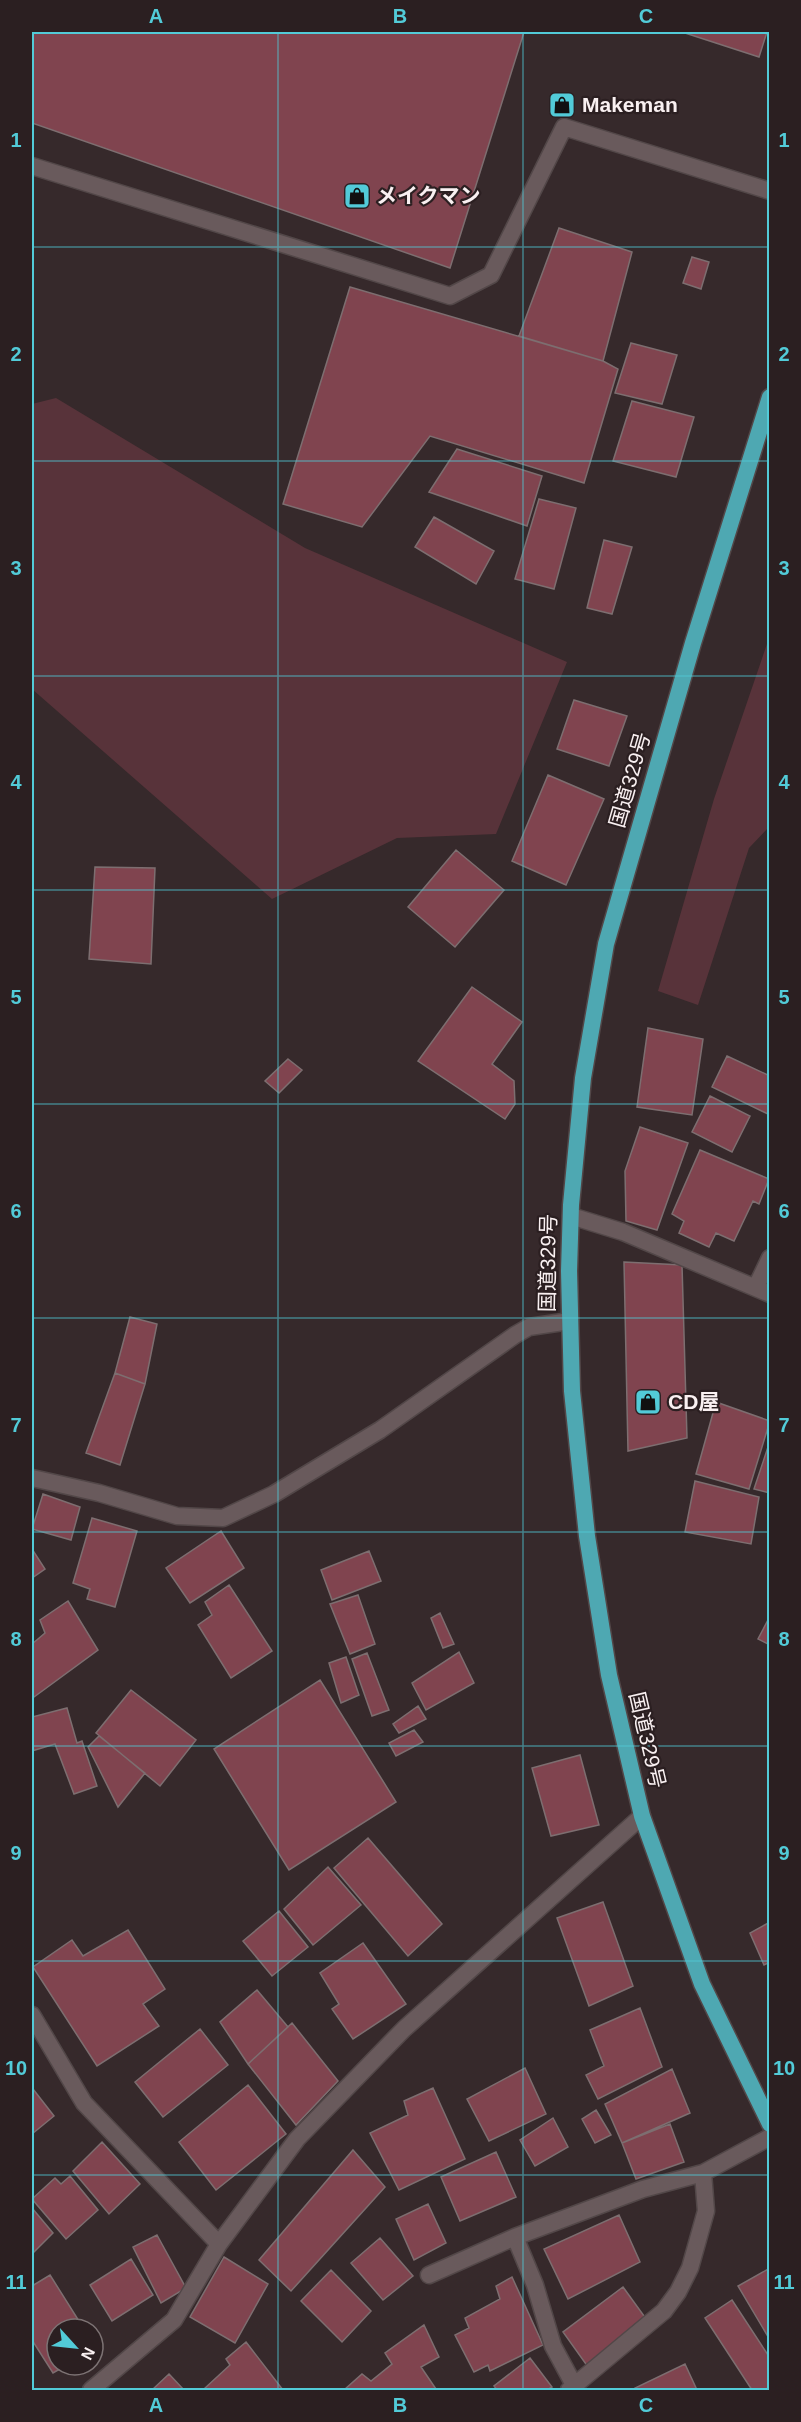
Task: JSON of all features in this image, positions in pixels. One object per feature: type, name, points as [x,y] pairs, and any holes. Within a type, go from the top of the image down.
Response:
[{"type":"highway","name":"国道329号","points":[[770,396],[693,643],[606,944],[583,1078],[571,1216],[570,1321],[572,1391],[587,1536],[609,1675],[642,1816],[702,1984],[770,2124]]},
{"type":"street","points":[[32,166],[450,296],[491,275],[564,127],[770,191]]},
{"type":"street","points":[[571,1216],[623,1232],[763,1291],[770,1258]]},
{"type":"street","points":[[32,1478],[99,1493],[177,1515],[223,1518],[274,1494],[380,1430],[529,1327],[570,1321]]},
{"type":"street","points":[[92,2391],[174,2320],[219,2244],[297,2139],[404,2029],[642,1816]]},
{"type":"street","points":[[32,2014],[84,2103],[219,2244]]},
{"type":"street","points":[[429,2275],[515,2237],[643,2189],[703,2173],[770,2137]]},
{"type":"street","points":[[515,2237],[535,2285],[553,2346],[571,2388],[657,2318],[678,2292],[690,2268],[706,2211],[703,2173]]},
{"type":"shaded area","points":[[56,398],[305,548],[567,662],[496,834],[397,838],[272,899],[32,689],[32,404]]},
{"type":"shaded area","points":[[769,638],[769,827],[749,848],[698,1005],[658,991],[714,799]]},
{"type":"building","name":"メイクマン","points":[[32,32],[524,32],[450,268],[32,123]]},
{"type":"building","points":[[682,32],[767,32],[759,57]]},
{"type":"building","points":[[559,228],[632,252],[603,361],[519,336]]},
{"type":"building","points":[[692,257],[709,262],[701,289],[683,283]]},
{"type":"building","points":[[350,287],[603,361],[618,369],[584,483],[430,436],[362,527],[283,504]]},
{"type":"building","points":[[631,343],[677,355],[662,404],[615,393]]},
{"type":"building","points":[[632,401],[694,417],[676,477],[613,461]]},
{"type":"building","points":[[457,449],[542,476],[527,526],[429,492]]},
{"type":"building","points":[[539,499],[576,508],[554,589],[515,579]]},
{"type":"building","points":[[434,517],[494,551],[476,584],[415,547]]},
{"type":"building","points":[[604,540],[632,547],[612,614],[587,608]]},
{"type":"building","points":[[574,700],[627,716],[609,766],[557,749]]},
{"type":"building","points":[[548,775],[604,799],[566,885],[512,861]]},
{"type":"building","points":[[456,850],[504,890],[455,947],[408,907]]},
{"type":"building","points":[[95,867],[155,868],[151,964],[89,959]]},
{"type":"building","points":[[472,987],[522,1022],[492,1064],[514,1081],[515,1104],[505,1119],[418,1061]]},
{"type":"building","points":[[648,1028],[703,1039],[692,1115],[637,1107]]},
{"type":"building","points":[[727,1056],[770,1076],[768,1114],[712,1087]]},
{"type":"building","points":[[288,1059],[302,1070],[279,1093],[265,1081]]},
{"type":"building","points":[[710,1096],[750,1116],[732,1152],[692,1132]]},
{"type":"building","points":[[640,1127],[688,1143],[657,1230],[626,1221],[625,1171]]},
{"type":"building","points":[[700,1150],[769,1179],[759,1204],[753,1201],[734,1241],[716,1233],[709,1247],[679,1233],[684,1221],[672,1214]]},
{"type":"building","points":[[624,1262],[682,1265],[687,1438],[628,1451]]},
{"type":"building","points":[[130,1317],[157,1324],[145,1384],[115,1373]]},
{"type":"building","points":[[115,1373],[145,1384],[120,1465],[86,1453]]},
{"type":"building","points":[[716,1402],[770,1421],[749,1489],[696,1474]]},
{"type":"building","points":[[770,1441],[770,1493],[754,1489]]},
{"type":"building","points":[[695,1481],[759,1497],[751,1544],[685,1532]]},
{"type":"building","points":[[43,1494],[80,1507],[71,1540],[32,1529]]},
{"type":"building","points":[[92,1518],[137,1531],[115,1607],[87,1599],[90,1589],[73,1583]]},
{"type":"building","points":[[221,1531],[244,1568],[190,1603],[166,1568]]},
{"type":"building","points":[[32,1549],[45,1569],[32,1578]]},
{"type":"building","points":[[369,1551],[381,1581],[332,1600],[321,1570]]},
{"type":"building","points":[[229,1585],[272,1651],[231,1678],[198,1625],[212,1615],[205,1602]]},
{"type":"building","points":[[358,1595],[375,1644],[350,1654],[330,1604]]},
{"type":"building","points":[[68,1601],[98,1650],[34,1697],[32,1694],[32,1644],[45,1633],[40,1620]]},
{"type":"building","points":[[440,1613],[454,1644],[443,1648],[431,1618]]},
{"type":"building","points":[[770,1616],[770,1645],[758,1639]]},
{"type":"building","points":[[459,1652],[474,1683],[426,1710],[412,1683]]},
{"type":"building","points":[[367,1653],[389,1710],[372,1716],[352,1659]]},
{"type":"building","points":[[346,1657],[359,1695],[341,1703],[329,1663]]},
{"type":"building","points":[[320,1680],[396,1802],[289,1870],[214,1749]]},
{"type":"building","points":[[131,1690],[196,1740],[160,1786],[96,1733]]},
{"type":"building","points":[[418,1706],[426,1719],[399,1733],[393,1724]]},
{"type":"building","points":[[67,1708],[77,1743],[82,1741],[97,1786],[74,1794],[55,1744],[32,1751],[32,1717]]},
{"type":"building","points":[[414,1730],[423,1742],[396,1756],[389,1743]]},
{"type":"building","points":[[99,1736],[145,1773],[118,1807],[88,1747]]},
{"type":"building","points":[[580,1755],[599,1825],[551,1836],[532,1768]]},
{"type":"building","points":[[368,1838],[442,1924],[408,1956],[334,1868]]},
{"type":"building","points":[[328,1867],[361,1905],[313,1945],[284,1909]]},
{"type":"building","points":[[603,1902],[633,1986],[589,2006],[557,1918]]},
{"type":"building","points":[[279,1911],[308,1947],[272,1976],[243,1941]]},
{"type":"building","points":[[770,1922],[770,1962],[764,1965],[750,1933]]},
{"type":"building","points":[[128,1930],[165,1989],[143,2004],[159,2026],[97,2066],[33,1967],[72,1940],[83,1956]]},
{"type":"building","points":[[363,1943],[406,2004],[353,2039],[332,2009],[339,2004],[320,1973]]},
{"type":"building","points":[[257,1990],[288,2027],[248,2064],[220,2022]]},
{"type":"building","points":[[640,2008],[662,2067],[598,2099],[586,2075],[604,2066],[590,2030]]},
{"type":"building","points":[[292,2023],[338,2081],[296,2125],[248,2064]]},
{"type":"building","points":[[200,2029],[228,2065],[163,2117],[135,2082]]},
{"type":"building","points":[[525,2068],[546,2114],[489,2141],[467,2099]]},
{"type":"building","points":[[672,2069],[690,2113],[622,2143],[605,2104]]},
{"type":"building","points":[[248,2085],[286,2134],[216,2190],[179,2142]]},
{"type":"building","points":[[433,2088],[465,2159],[399,2190],[370,2133],[408,2115],[404,2101]]},
{"type":"building","points":[[32,2090],[54,2116],[32,2134]]},
{"type":"building","points":[[596,2110],[611,2135],[595,2143],[582,2119]]},
{"type":"building","points":[[553,2118],[568,2147],[535,2166],[520,2140]]},
{"type":"building","points":[[670,2124],[684,2162],[636,2179],[622,2143]]},
{"type":"building","points":[[102,2142],[140,2184],[109,2214],[73,2171]]},
{"type":"building","points":[[353,2150],[385,2187],[291,2291],[259,2260]]},
{"type":"building","points":[[496,2152],[516,2197],[460,2221],[441,2177]]},
{"type":"building","points":[[70,2176],[98,2210],[66,2239],[32,2199],[55,2178],[61,2184]]},
{"type":"building","points":[[428,2204],[446,2243],[414,2260],[396,2219]]},
{"type":"building","points":[[32,2208],[53,2233],[32,2254]]},
{"type":"building","points":[[619,2215],[640,2262],[568,2299],[544,2249]]},
{"type":"building","points":[[157,2235],[186,2288],[161,2303],[133,2247]]},
{"type":"building","points":[[380,2238],[413,2276],[383,2300],[351,2263]]},
{"type":"building","points":[[224,2257],[268,2284],[235,2343],[190,2317]]},
{"type":"building","points":[[131,2259],[153,2295],[112,2321],[90,2285]]},
{"type":"building","points":[[770,2268],[770,2340],[738,2286]]},
{"type":"building","points":[[331,2270],[371,2311],[342,2342],[301,2301]]},
{"type":"building","points":[[50,2275],[76,2317],[45,2317],[45,2360],[32,2340],[32,2286]]},
{"type":"building","points":[[512,2277],[543,2345],[490,2371],[488,2365],[474,2372],[455,2335],[469,2328],[465,2318],[500,2299],[496,2286]]},
{"type":"building","points":[[623,2287],[647,2320],[588,2367],[563,2332]]},
{"type":"building","points":[[732,2300],[770,2358],[770,2387],[764,2390],[752,2390],[705,2318]]},
{"type":"building","points":[[424,2325],[439,2357],[421,2367],[436,2389],[344,2390],[362,2374],[371,2381],[392,2364],[385,2353]]},
{"type":"building","points":[[246,2342],[283,2390],[205,2390],[230,2365],[226,2359]]},
{"type":"building","points":[[530,2358],[552,2387],[547,2390],[497,2390],[494,2386]]},
{"type":"building","points":[[685,2364],[697,2390],[636,2390],[635,2388]]},
{"type":"building","points":[[169,2374],[184,2390],[152,2390]]},
{"type":"place","name":"Makeman","points":[[562,105]]},
{"type":"place","name":"メイクマン","points":[[357,196]]},
{"type":"place","name":"CD屋","points":[[648,1402]]}]
